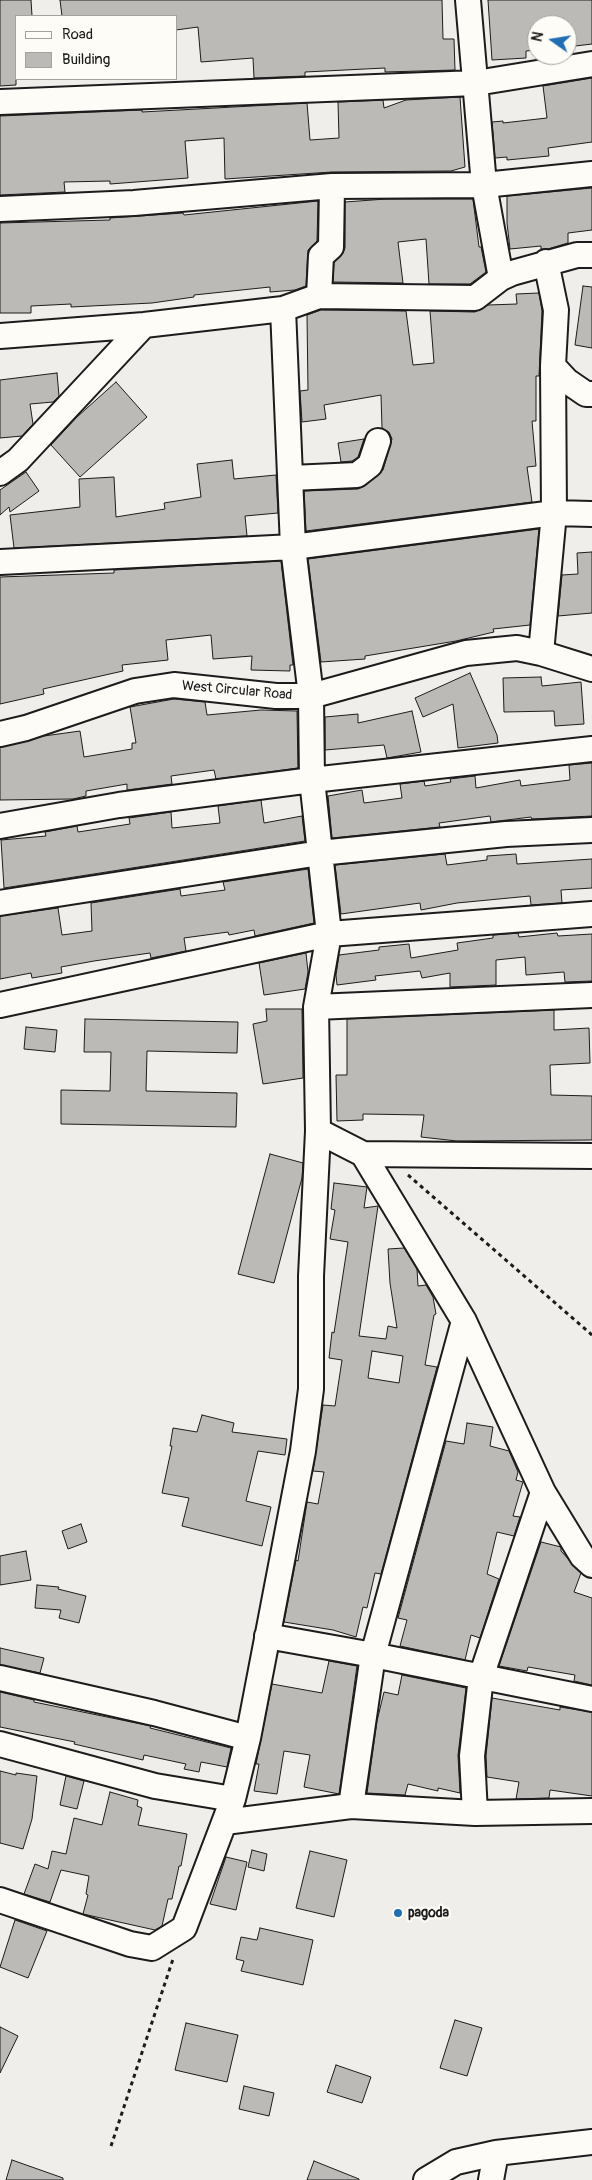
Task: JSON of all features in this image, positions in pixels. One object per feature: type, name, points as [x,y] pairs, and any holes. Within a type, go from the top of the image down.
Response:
[{"type":"street","points":[[468,0],[484,185],[501,278]]},
{"type":"street","points":[[0,102],[476,83],[592,64]]},
{"type":"street","points":[[0,209],[134,203],[332,186],[484,185],[592,174]]},
{"type":"street","points":[[319,296],[321,256],[331,247],[332,186]]},
{"type":"street","points":[[0,336],[144,325],[284,310],[319,296],[475,298],[501,278],[546,262],[578,255],[592,255]]},
{"type":"street","points":[[541,653],[554,513],[553,366],[556,310],[546,262]]},
{"type":"street","points":[[0,1900],[130,1944],[152,1948],[184,1928],[233,1799],[248,1738],[303,1451],[311,1389],[311,1276],[318,1131],[316,1007],[329,934],[312,780],[311,696],[293,547],[284,310]]},
{"type":"street","points":[[0,473],[18,460],[144,325]]},
{"type":"street","points":[[553,366],[567,381],[586,394],[592,394]]},
{"type":"street","points":[[291,478],[357,475],[370,465],[378,441]]},
{"type":"street","points":[[0,562],[293,547],[554,513],[592,514]]},
{"type":"street","name":"West Circular Road","points":[[0,734],[26,728],[135,691],[174,686],[276,696],[311,696],[466,653],[517,648],[541,653],[592,669]]},
{"type":"street","points":[[0,826],[120,805],[312,780],[592,750]]},
{"type":"street","points":[[0,903],[320,853],[506,834],[592,830]]},
{"type":"street","points":[[0,1006],[329,934],[592,914]]},
{"type":"street","points":[[316,1007],[592,995]]},
{"type":"street","points":[[318,1131],[374,1154],[592,1156]]},
{"type":"street","points":[[374,1154],[464,1321],[543,1492],[582,1556],[592,1565]]},
{"type":"street","points":[[351,1806],[373,1655],[464,1321]]},
{"type":"street","points":[[475,1813],[472,1756],[481,1677],[543,1492]]},
{"type":"street","points":[[267,1636],[373,1655],[592,1699]]},
{"type":"street","points":[[0,1678],[154,1713],[248,1738]]},
{"type":"street","points":[[0,1744],[155,1786],[233,1799]]},
{"type":"street","points":[[225,1822],[351,1806],[475,1813],[592,1812]]},
{"type":"street","points":[[426,2180],[456,2162],[496,2153],[592,2142]]},
{"type":"street","points":[[491,2180],[496,2153]]},
{"type":"path","points":[[374,1154],[592,1335]]},
{"type":"path","points":[[111,2146],[184,1928]]},
{"type":"building","points":[[0,0],[31,0],[32,15],[15,15],[16,85],[0,86]]},
{"type":"building","points":[[60,0],[442,0],[443,39],[454,39],[455,70],[385,72],[385,68],[305,72],[305,76],[254,78],[253,58],[201,62],[198,27],[178,30],[178,15],[62,15]]},
{"type":"building","points":[[488,0],[592,0],[592,44],[577,46],[577,15],[527,15],[526,58],[492,60]]},
{"type":"building","points":[[592,78],[592,142],[548,148],[549,156],[507,160],[507,157],[495,158],[492,122],[503,121],[503,123],[547,118],[543,86]]},
{"type":"building","points":[[460,97],[465,167],[451,171],[332,172],[225,179],[224,138],[185,141],[188,178],[110,184],[110,181],[64,182],[65,192],[0,195],[0,116],[142,110],[142,112],[307,103],[310,140],[339,138],[338,102],[383,100],[384,108],[406,100]]},
{"type":"building","points":[[592,188],[592,230],[568,233],[568,243],[548,249],[541,249],[541,246],[510,249],[507,223],[507,196]]},
{"type":"building","points":[[386,199],[473,199],[479,247],[481,247],[486,272],[470,284],[429,284],[426,239],[398,242],[403,283],[333,282],[334,262],[343,253],[345,248],[345,202]]},
{"type":"building","points":[[318,201],[317,241],[308,250],[306,286],[295,290],[270,292],[270,287],[194,295],[194,297],[152,303],[71,307],[71,304],[31,306],[31,313],[0,313],[0,223],[110,220],[110,218],[183,213],[184,215]]},
{"type":"building","points":[[583,286],[592,287],[592,348],[575,345]]},
{"type":"building","points":[[539,293],[542,311],[539,376],[536,376],[536,421],[532,421],[536,466],[527,467],[532,502],[306,531],[304,491],[358,489],[365,486],[383,470],[392,439],[389,432],[382,428],[381,395],[324,405],[326,419],[302,422],[300,391],[308,390],[307,315],[321,310],[406,311],[413,365],[434,363],[430,311],[475,312],[488,305],[517,304],[516,294]]},
{"type":"building","points":[[57,373],[59,396],[53,402],[30,404],[33,424],[22,436],[0,438],[0,380]]},
{"type":"building","points":[[116,382],[147,417],[80,477],[51,445],[77,417]]},
{"type":"building","points":[[364,439],[358,457],[352,461],[341,462],[338,443]]},
{"type":"building","points":[[232,460],[234,479],[276,475],[278,513],[245,516],[247,536],[14,548],[10,515],[80,507],[79,479],[114,477],[116,517],[165,509],[164,503],[201,497],[197,464]]},
{"type":"building","points":[[26,472],[39,491],[10,512],[9,507],[0,515],[0,490]]},
{"type":"building","points":[[539,529],[530,625],[493,629],[494,632],[456,641],[365,656],[365,659],[321,662],[308,559]]},
{"type":"building","points":[[592,552],[592,613],[558,616],[562,575],[578,574],[577,553]]},
{"type":"building","points":[[281,561],[293,665],[290,665],[290,671],[251,670],[252,656],[213,659],[211,635],[166,640],[168,660],[122,665],[123,671],[43,689],[44,694],[0,704],[0,577],[114,573],[114,570]]},
{"type":"building","points":[[470,673],[497,735],[498,743],[458,748],[453,704],[423,717],[415,698]]},
{"type":"building","points":[[541,677],[542,686],[581,682],[584,724],[555,726],[554,711],[504,712],[503,678]]},
{"type":"building","points":[[174,699],[205,702],[207,715],[261,710],[297,711],[298,768],[216,779],[214,770],[171,776],[172,784],[127,790],[127,784],[86,791],[86,796],[73,799],[0,800],[0,747],[44,736],[80,731],[84,757],[132,749],[132,743],[136,743],[130,707]]},
{"type":"building","points":[[412,711],[421,752],[387,758],[384,745],[325,750],[325,717],[358,714],[358,723]]},
{"type":"building","points":[[592,763],[592,816],[532,819],[531,817],[491,822],[490,816],[439,823],[440,827],[332,838],[328,796],[362,790],[364,803],[402,798],[400,784],[424,781],[425,786],[451,782],[450,779],[475,776],[476,788],[520,780],[521,786],[570,780],[569,765]]},
{"type":"building","points":[[261,800],[264,823],[302,816],[305,841],[4,888],[1,840],[46,836],[45,832],[77,826],[78,832],[130,824],[129,818],[171,812],[172,828],[220,823],[218,806]]},
{"type":"building","points":[[445,854],[447,865],[487,860],[487,856],[516,854],[517,864],[592,859],[592,888],[561,890],[562,903],[531,905],[530,896],[457,903],[421,910],[420,903],[341,914],[335,865]]},
{"type":"building","points":[[308,869],[314,923],[255,936],[254,930],[229,935],[228,932],[184,938],[186,951],[151,958],[150,953],[94,961],[61,967],[62,973],[32,978],[31,973],[0,979],[0,916],[58,908],[62,935],[92,931],[91,903],[180,889],[181,896],[225,890],[223,882]]},
{"type":"building","points":[[518,933],[519,937],[557,933],[558,936],[592,934],[592,981],[565,982],[564,972],[526,975],[525,957],[496,960],[496,985],[450,987],[450,973],[422,978],[420,971],[375,976],[376,980],[337,985],[336,975],[339,955],[379,950],[379,947],[409,944],[411,958],[458,950],[457,943],[493,938],[493,935]]},
{"type":"building","points":[[306,953],[308,972],[305,989],[264,995],[259,963]]},
{"type":"building","points":[[266,1009],[302,1009],[303,1078],[263,1084],[253,1024],[267,1021]]},
{"type":"building","points":[[554,1010],[554,1030],[589,1028],[590,1063],[550,1065],[551,1095],[592,1096],[592,1140],[457,1141],[421,1137],[424,1115],[363,1114],[363,1120],[337,1121],[336,1075],[347,1075],[347,1019]]},
{"type":"building","points":[[85,1019],[238,1022],[237,1053],[147,1051],[146,1091],[237,1093],[236,1127],[61,1124],[61,1090],[110,1091],[111,1052],[84,1052]]},
{"type":"building","points":[[26,1027],[57,1030],[55,1052],[24,1049]]},
{"type":"building","points":[[270,1154],[303,1163],[302,1178],[274,1283],[238,1274]]},
{"type":"building","points":[[334,1183],[367,1187],[364,1208],[378,1206],[359,1336],[386,1339],[388,1326],[397,1328],[390,1283],[388,1249],[404,1248],[417,1269],[418,1286],[426,1285],[433,1297],[436,1314],[434,1315],[425,1365],[437,1367],[381,1574],[375,1573],[367,1608],[363,1607],[356,1637],[333,1630],[284,1622],[296,1560],[298,1561],[307,1502],[318,1504],[324,1472],[313,1471],[323,1405],[335,1406],[342,1360],[329,1358],[348,1242],[330,1239],[335,1210],[331,1209]],"holes":[[[372,1351],[403,1356],[399,1383],[368,1378]]]},
{"type":"building","points":[[202,1415],[234,1423],[232,1432],[287,1439],[285,1455],[258,1451],[246,1501],[271,1507],[262,1546],[182,1526],[189,1498],[162,1493],[172,1446],[170,1446],[173,1428],[197,1432]]},
{"type":"building","points":[[467,1423],[493,1427],[490,1446],[509,1451],[518,1472],[516,1480],[523,1482],[513,1516],[520,1517],[514,1536],[497,1532],[487,1574],[499,1579],[480,1638],[471,1635],[465,1660],[400,1646],[407,1620],[398,1618],[446,1441],[464,1444]]},
{"type":"building","points":[[81,1524],[87,1542],[68,1549],[62,1531]]},
{"type":"building","points":[[541,1542],[561,1547],[561,1551],[581,1573],[574,1592],[592,1598],[592,1685],[574,1681],[575,1675],[528,1667],[527,1671],[499,1666]]},
{"type":"building","points":[[26,1551],[31,1580],[0,1585],[0,1556]]},
{"type":"building","points":[[37,1585],[59,1587],[58,1589],[86,1596],[79,1623],[59,1618],[61,1610],[35,1608]]},
{"type":"building","points":[[0,1648],[44,1658],[40,1673],[0,1665]]},
{"type":"building","points":[[329,1661],[357,1666],[339,1794],[304,1787],[310,1755],[284,1751],[277,1794],[254,1791],[259,1764],[256,1764],[272,1684],[322,1693]]},
{"type":"building","points":[[402,1675],[466,1688],[458,1755],[460,1793],[438,1788],[438,1791],[408,1784],[405,1795],[367,1793],[377,1721],[384,1692],[398,1695]]},
{"type":"building","points":[[0,1692],[34,1700],[34,1702],[151,1726],[150,1728],[231,1748],[227,1767],[201,1762],[199,1772],[184,1769],[186,1764],[144,1755],[143,1760],[74,1744],[75,1742],[0,1727]]},
{"type":"building","points":[[492,1698],[560,1710],[560,1707],[592,1712],[592,1796],[550,1790],[549,1798],[516,1799],[519,1782],[487,1777],[486,1756]]},
{"type":"building","points":[[0,1771],[16,1775],[16,1773],[37,1776],[32,1819],[23,1849],[0,1843]]},
{"type":"building","points":[[66,1776],[84,1781],[77,1809],[60,1805]]},
{"type":"building","points":[[110,1792],[138,1800],[137,1806],[142,1808],[138,1825],[187,1834],[172,1899],[168,1899],[162,1926],[155,1930],[83,1914],[88,1895],[86,1894],[89,1876],[61,1870],[50,1902],[24,1894],[35,1864],[48,1869],[52,1851],[66,1854],[74,1818],[102,1825]]},
{"type":"building","points":[[252,1850],[267,1854],[264,1871],[248,1867]]},
{"type":"building","points":[[310,1851],[347,1860],[334,1917],[296,1908]]},
{"type":"building","points":[[226,1857],[247,1862],[236,1910],[210,1904]]},
{"type":"building","points":[[15,1920],[47,1931],[28,1978],[0,1967]]},
{"type":"building","points":[[260,1928],[313,1940],[303,1985],[241,1971],[244,1961],[236,1959],[241,1937],[257,1940]]},
{"type":"building","points":[[455,2020],[482,2028],[467,2076],[440,2068]]},
{"type":"building","points":[[186,2023],[238,2035],[227,2082],[175,2070]]},
{"type":"building","points":[[0,2027],[18,2036],[0,2073]]},
{"type":"building","points":[[336,2065],[371,2077],[362,2103],[327,2092]]},
{"type":"building","points":[[244,2086],[274,2093],[269,2116],[239,2109]]},
{"type":"building","points":[[12,2160],[63,2178],[63,2180],[6,2180]]},
{"type":"building","points":[[314,2161],[359,2179],[359,2180],[307,2180]]},
{"type":"place","name":"pagoda","points":[[398,1913]]}]
